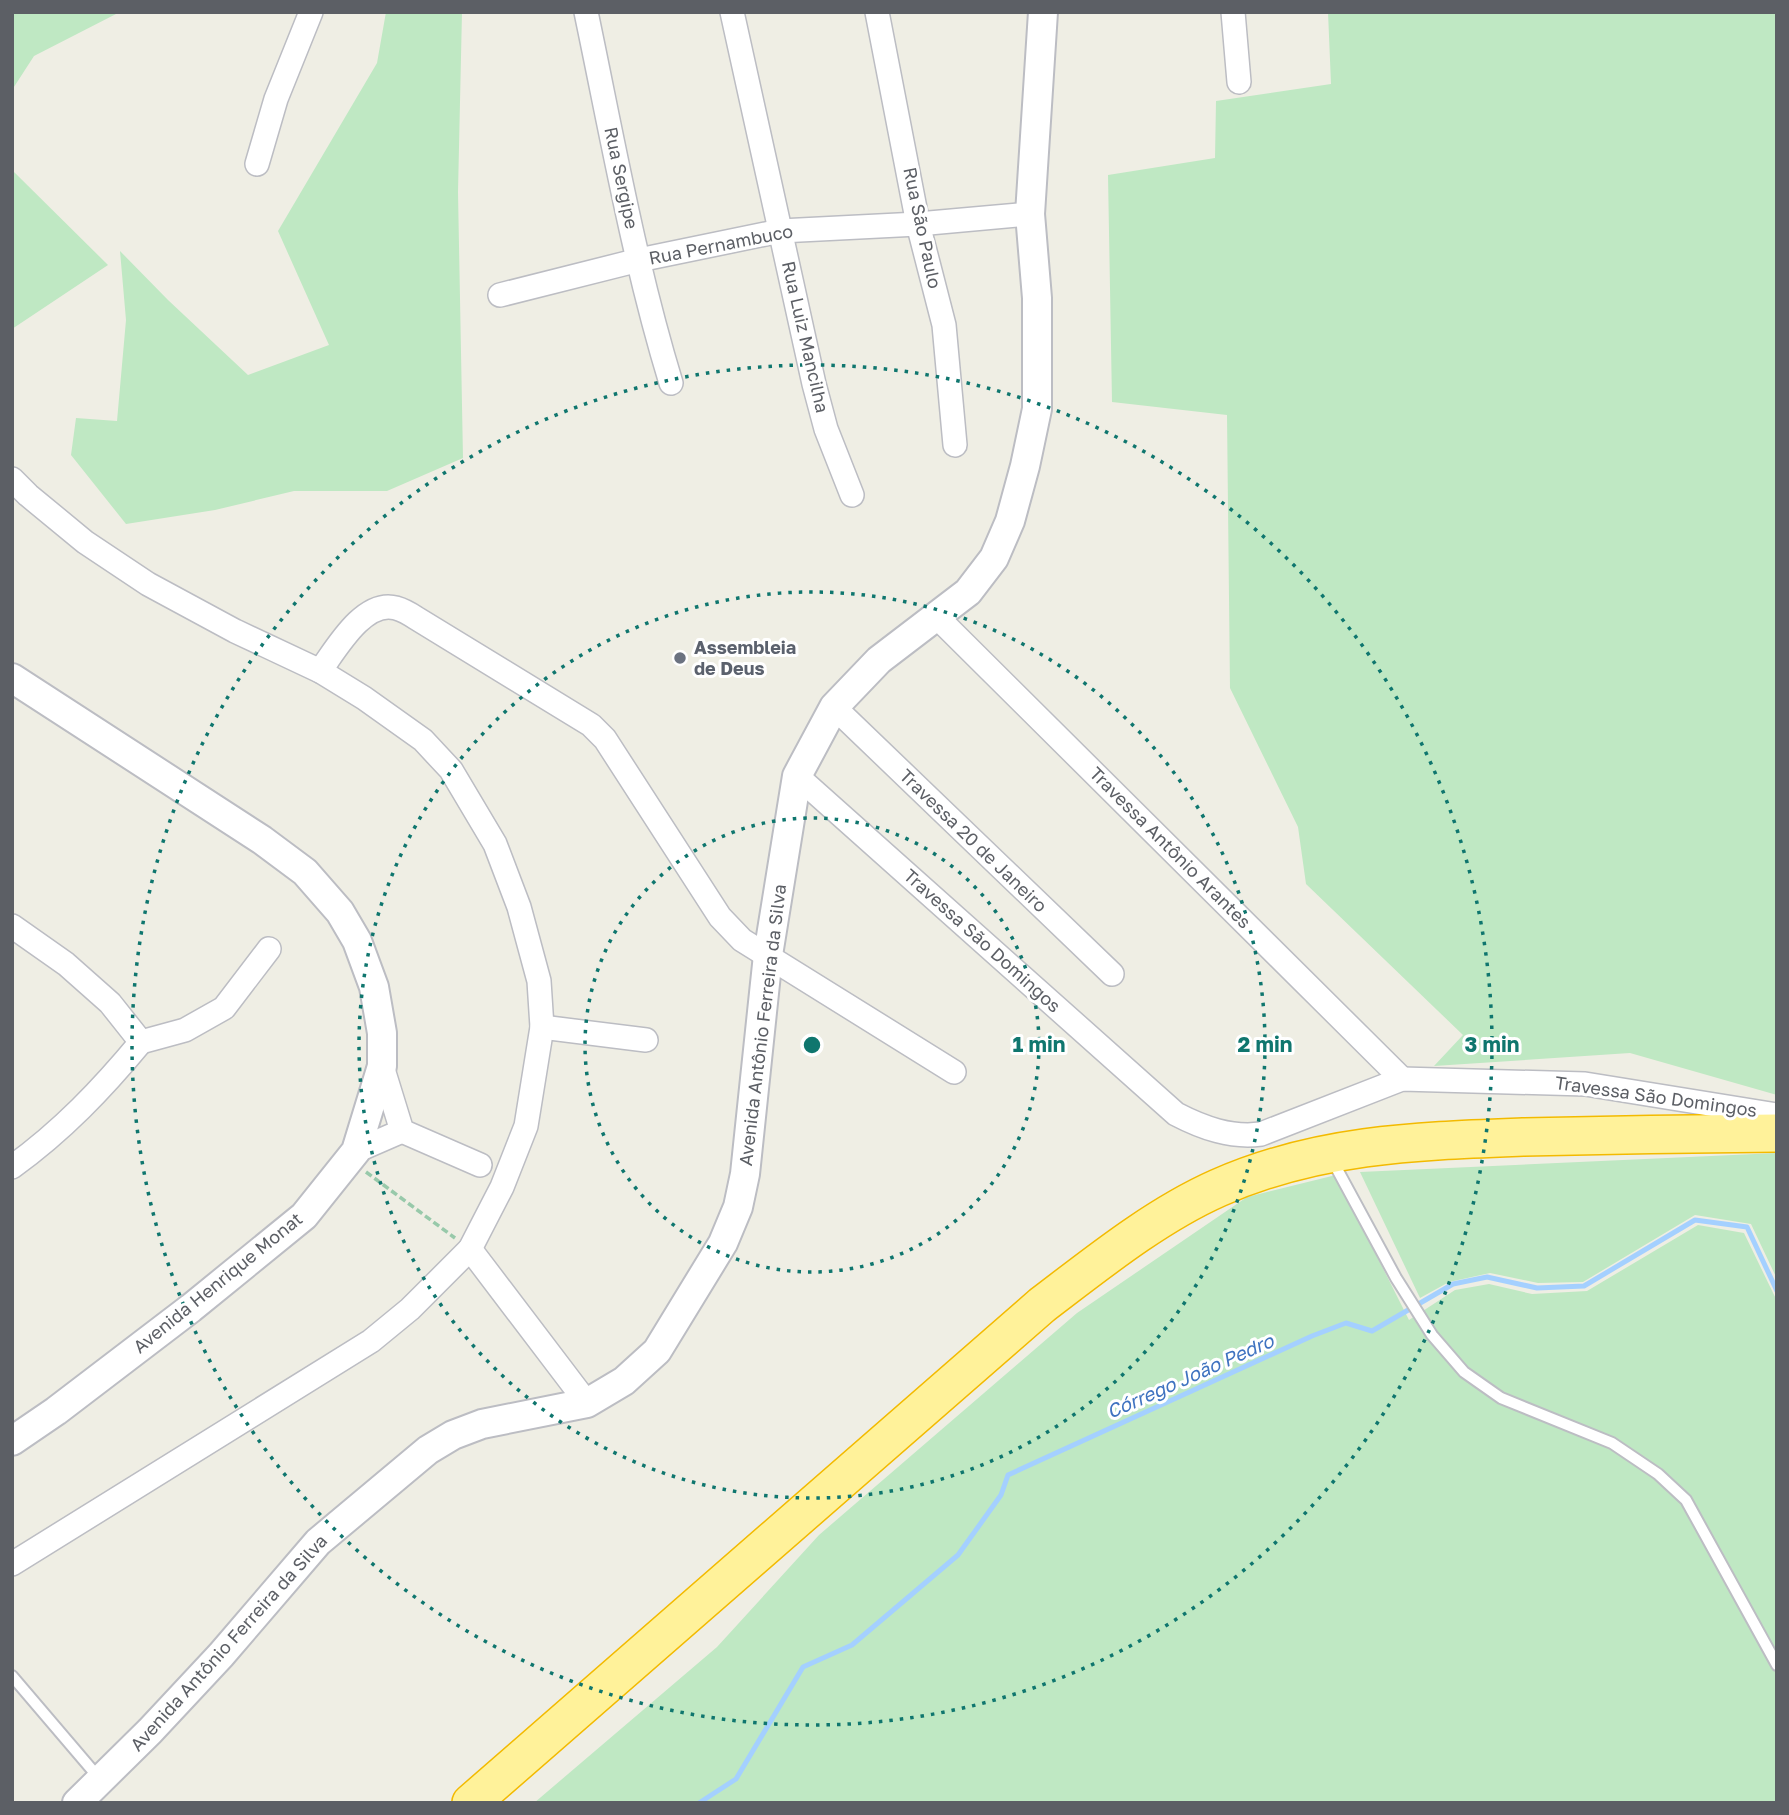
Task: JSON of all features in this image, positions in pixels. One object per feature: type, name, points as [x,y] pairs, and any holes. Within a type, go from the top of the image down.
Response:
[{"type":"highway","points":[[471,1803],[1051,1297],[1138,1233],[1216,1189],[1278,1165],[1328,1153],[1416,1141],[1777,1133]]},
{"type":"street","points":[[257,164],[276,99],[311,12]]},
{"type":"street","name":"Rua Sergipe","points":[[586,12],[639,260],[671,383]]},
{"type":"street","name":"Rua Luiz Mancilha","points":[[732,12],[826,429],[852,495]]},
{"type":"street","name":"Rua São Paulo","points":[[877,12],[893,83],[918,224],[944,325],[955,445]]},
{"type":"street","name":"Avenida Antônio Ferreira da Silva","points":[[77,1803],[212,1664],[318,1542],[428,1450],[453,1435],[482,1424],[587,1403],[624,1381],[657,1351],[723,1243],[738,1207],[745,1174],[768,955],[797,776],[834,707],[879,660],[968,592],[994,558],[1010,521],[1025,466],[1037,409],[1037,298],[1030,214],[1043,12]]},
{"type":"street","points":[[1233,12],[1239,82]]},
{"type":"street","name":"Rua Pernambuco","points":[[500,295],[639,260],[780,231],[918,224],[1030,214]]},
{"type":"street","points":[[12,479],[85,541],[148,584],[235,631],[320,671],[423,740],[451,770],[495,844],[519,907],[539,981],[542,1027],[526,1126],[502,1187],[470,1249],[410,1309],[371,1341],[12,1564]]},
{"type":"street","points":[[320,671],[359,619],[375,609],[394,607],[428,624],[591,725],[606,739],[720,917],[742,940],[954,1072]]},
{"type":"street","name":"Travessa Antônio Arantes","points":[[937,617],[1402,1079]]},
{"type":"street","name":"Avenida Henrique Monat","points":[[12,678],[262,839],[305,872],[340,912],[357,941],[374,987],[382,1033],[382,1066],[353,1156],[304,1216],[191,1308],[56,1411],[12,1441]]},
{"type":"street","name":"Travessa 20 de Janeiro","points":[[834,707],[1112,974]]},
{"type":"street","name":"Travessa São Domingos","points":[[797,776],[1176,1114],[1200,1126],[1244,1136],[1261,1134],[1402,1079],[1585,1084],[1777,1115]]},
{"type":"street","points":[[12,926],[66,964],[110,1003],[141,1042]]},
{"type":"street","points":[[12,1167],[47,1142],[76,1116],[141,1042],[185,1030],[224,1008],[269,948]]},
{"type":"street","points":[[542,1027],[646,1040]]},
{"type":"street","points":[[382,1066],[402,1131],[480,1165]]},
{"type":"street","points":[[353,1156],[402,1131]]},
{"type":"street","points":[[470,1249],[587,1403]]},
{"type":"lane","points":[[1328,1153],[1396,1278],[1432,1335],[1464,1373],[1501,1398],[1612,1443],[1658,1474],[1686,1500],[1777,1665]]},
{"type":"lane","points":[[12,1676],[101,1781]]},
{"type":"path","points":[[353,1156],[470,1249]]},
{"type":"green space","points":[[12,12],[116,14],[34,56],[12,90]]},
{"type":"green space","points":[[386,12],[462,12],[458,192],[463,458],[387,491],[294,491],[215,510],[126,524],[71,455],[76,418],[117,421],[126,320],[120,251],[248,375],[329,345],[278,231],[377,63]]},
{"type":"green space","points":[[1328,12],[1777,12],[1777,1095],[1630,1053],[1434,1066],[1463,1035],[1306,884],[1298,827],[1230,688],[1227,415],[1112,402],[1108,175],[1215,158],[1216,101],[1331,84]]},
{"type":"green space","points":[[12,170],[108,265],[12,329]]},
{"type":"green space","points":[[1777,1153],[1777,1279],[1751,1224],[1695,1215],[1583,1282],[1538,1283],[1490,1273],[1449,1282],[1420,1298],[1360,1172]]},
{"type":"green space","points":[[1336,1175],[1409,1320],[1455,1290],[1489,1284],[1532,1294],[1587,1291],[1698,1225],[1744,1233],[1777,1301],[1777,1803],[534,1803],[717,1647],[819,1535],[1077,1313],[1247,1197]]},
{"type":"waterway","name":"Córrego João Pedro","points":[[699,1803],[736,1779],[803,1667],[852,1645],[958,1555],[1001,1495],[1008,1475],[1346,1323],[1372,1331],[1453,1284],[1487,1277],[1537,1288],[1584,1286],[1695,1220],[1747,1227],[1777,1291]]},
{"type":"place","name":"Assembleia de Deus","points":[[680,658]]}]
